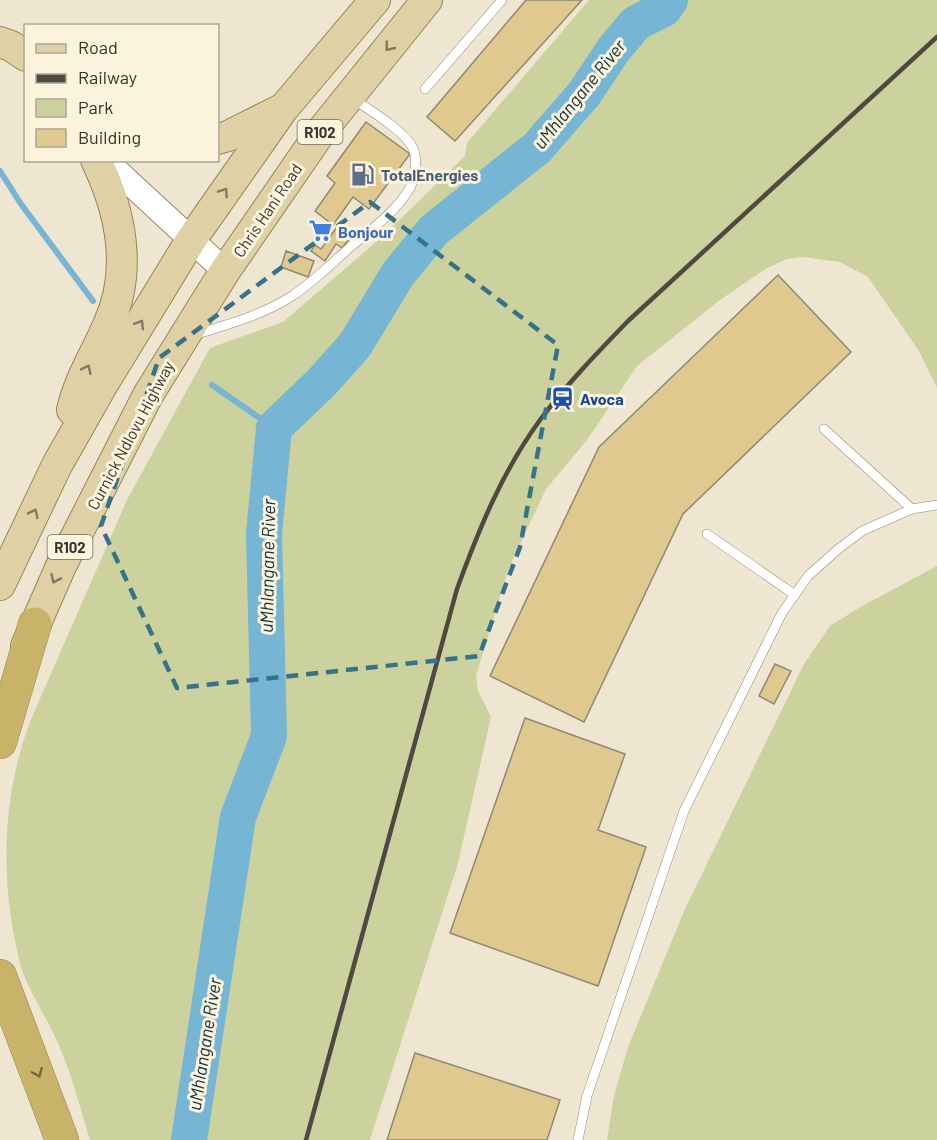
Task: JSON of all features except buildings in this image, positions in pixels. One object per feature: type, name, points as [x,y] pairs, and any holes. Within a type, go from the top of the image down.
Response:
[{"type":"highway","points":[[0,742],[35,624]]},
{"type":"highway","points":[[0,976],[8,1010],[42,1082],[62,1140]]},
{"type":"main road","name":"R102","points":[[0,585],[57,465],[100,389],[191,240],[283,109],[375,0]]},
{"type":"main road","name":"Chris Hani Road","points":[[225,271],[320,133],[427,0]]},
{"type":"main road","points":[[0,44],[11,46],[24,55]]},
{"type":"main road","points":[[219,139],[283,109]]},
{"type":"main road","points":[[57,465],[76,390],[110,323],[119,296],[123,267],[115,207],[97,162]]},
{"type":"main road","name":"Curnick Ndlovu Highway","points":[[0,704],[61,566],[148,394],[225,271]]},
{"type":"street","points":[[0,44],[24,72]]},
{"type":"street","name":"Chris Hani Road","points":[[107,162],[225,271]]},
{"type":"lane","points":[[424,89],[502,0]]},
{"type":"lane","points":[[183,339],[234,322],[291,297],[371,229],[411,186],[416,158],[412,146],[383,119],[348,97]]},
{"type":"lane","points":[[824,429],[912,509]]},
{"type":"lane","points":[[578,1140],[587,1096],[684,811],[782,613],[808,576],[862,531],[912,509],[937,505]]},
{"type":"lane","points":[[707,534],[795,595]]},
{"type":"highlighted area","points":[[370,202],[558,345],[520,547],[479,656],[177,688],[101,526],[159,358]]},
{"type":"green space","points":[[589,0],[937,0],[937,388],[919,351],[868,277],[840,262],[802,257],[787,259],[767,268],[720,300],[637,366],[587,440],[546,489],[508,570],[476,676],[478,691],[491,717],[458,863],[370,1140],[90,1140],[62,1053],[22,971],[10,908],[7,876],[9,812],[13,781],[31,719],[127,500],[210,348],[283,322],[383,236],[465,156],[467,143]]},
{"type":"green space","points":[[937,566],[937,1140],[607,1140],[614,1096],[628,1047],[685,909],[804,664],[830,626]]},
{"type":"waterway","name":"uMhlangane River","points":[[189,1140],[238,817],[269,736],[264,534],[274,428],[322,382],[355,345],[398,274],[434,230],[537,148],[584,94],[614,49],[636,23],[664,9],[670,0]]},
{"type":"waterway","points":[[0,171],[21,204],[93,301]]},
{"type":"waterway","points":[[212,385],[274,428]]},
{"type":"railway","points":[[306,1140],[457,589],[483,523],[514,460],[560,394],[628,321],[937,37]]},
{"type":"place","name":"TotalEnergies","points":[[363,174]]},
{"type":"place","name":"Bonjour","points":[[320,231]]},
{"type":"place","name":"Avoca","points":[[562,398]]}]
